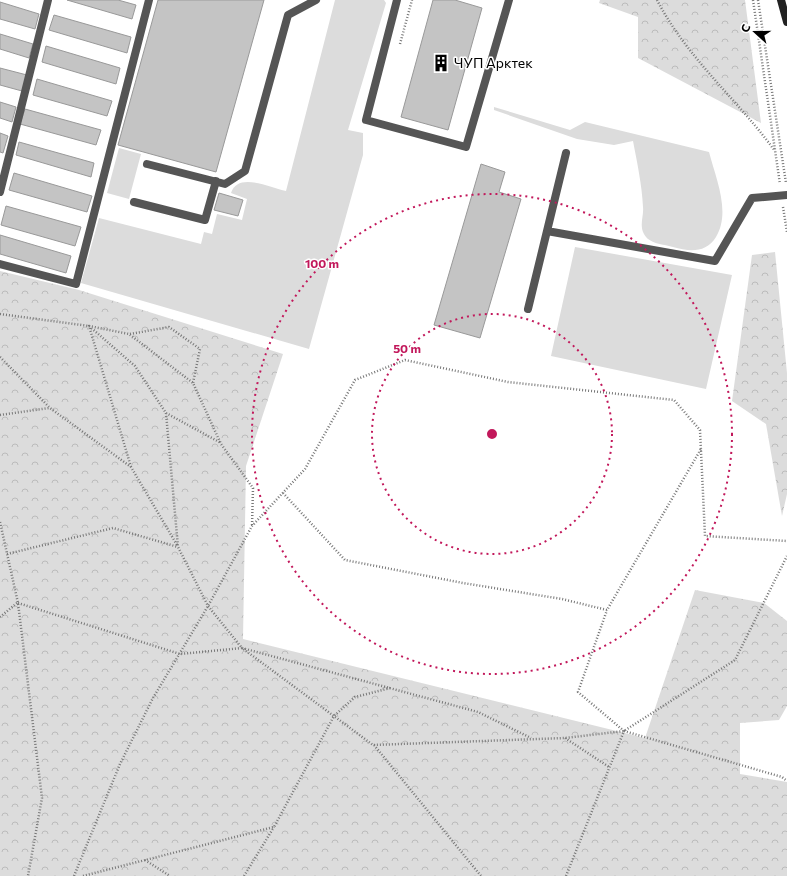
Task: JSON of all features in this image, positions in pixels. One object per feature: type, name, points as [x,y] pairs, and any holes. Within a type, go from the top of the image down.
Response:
[{"type":"main road","points":[[781,0],[787,22]]},
{"type":"lane","points":[[0,192],[48,0]]},
{"type":"lane","points":[[0,264],[76,284],[149,0]]},
{"type":"lane","points":[[147,164],[225,184],[245,171],[288,14],[316,0]]},
{"type":"lane","points":[[397,0],[366,120],[466,147],[509,0]]},
{"type":"lane","points":[[528,309],[566,153]]},
{"type":"lane","points":[[134,202],[205,220],[216,181]]},
{"type":"lane","points":[[547,231],[715,261],[752,198],[784,195]]},
{"type":"path","points":[[657,0],[690,51],[760,131],[775,152]]},
{"type":"path","points":[[753,0],[775,152],[784,195],[787,232]]},
{"type":"path","points":[[758,0],[786,184]]},
{"type":"path","points":[[0,314],[89,326],[129,334],[169,327],[200,349],[193,383]]},
{"type":"path","points":[[89,326],[135,366],[166,413],[221,444]]},
{"type":"path","points":[[89,326],[132,467],[178,547],[208,606],[242,648],[373,745],[481,876]]},
{"type":"path","points":[[129,334],[193,383],[221,444],[253,488],[252,526]]},
{"type":"path","points":[[0,357],[50,408],[132,467]]},
{"type":"path","points":[[74,876],[120,764],[153,698],[208,606],[252,526],[305,469],[355,380],[405,360],[508,382],[674,400],[700,430],[705,536],[787,541]]},
{"type":"path","points":[[0,415],[50,408]]},
{"type":"path","points":[[166,413],[178,547]]},
{"type":"path","points":[[701,449],[606,610],[578,692],[624,730],[782,777],[787,781]]},
{"type":"path","points":[[283,493],[345,560],[463,583],[562,600],[606,610]]},
{"type":"path","points":[[0,522],[18,603],[42,798],[28,876]]},
{"type":"path","points":[[7,554],[114,528],[178,547]]},
{"type":"path","points":[[373,745],[531,738],[565,738],[624,730],[735,660],[787,556]]},
{"type":"path","points":[[0,617],[18,603]]},
{"type":"path","points":[[18,603],[180,654],[242,648],[478,712],[531,738]]},
{"type":"path","points":[[244,876],[274,827],[334,716],[355,698],[391,688]]},
{"type":"path","points":[[566,876],[624,730]]},
{"type":"path","points":[[565,738],[609,767]]},
{"type":"path","points":[[83,876],[274,827]]},
{"type":"path","points":[[145,860],[170,876]]},
{"type":"green space","points":[[335,0],[384,0],[386,3],[348,130],[363,133],[363,155],[309,349],[81,283],[99,218],[201,244],[204,232],[212,234],[217,214],[242,220],[247,199],[231,193],[235,186],[240,183],[247,182],[286,191]]},
{"type":"green space","points":[[600,0],[745,0],[761,123],[638,58],[638,17],[599,3]]},
{"type":"green space","points":[[494,107],[570,130],[585,122],[709,152],[721,195],[722,206],[722,217],[716,237],[702,249],[685,250],[657,243],[646,237],[642,227],[642,199],[633,141],[614,145],[577,139],[494,110]]},
{"type":"green space","points":[[119,148],[141,154],[129,199],[107,193]]},
{"type":"green space","points":[[575,247],[732,275],[706,389],[551,356]]},
{"type":"green space","points":[[775,252],[787,373],[787,494],[782,516],[766,424],[732,401],[752,255]]},
{"type":"green space","points":[[0,271],[79,290],[283,354],[246,466],[243,639],[645,738],[695,590],[764,603],[787,621],[787,706],[779,720],[740,723],[740,774],[787,782],[787,876],[0,876]]},
{"type":"building","points":[[67,0],[118,0],[136,5],[132,19]]},
{"type":"building","points":[[158,0],[264,0],[216,172],[118,145]]},
{"type":"building","name":"ЧУП Арктек","points":[[433,0],[455,0],[482,8],[448,130],[401,117]]},
{"type":"building","points":[[0,2],[39,14],[35,29],[0,19]]},
{"type":"building","points":[[54,15],[131,37],[127,53],[49,30]]},
{"type":"building","points":[[0,34],[33,44],[29,58],[0,49]]},
{"type":"building","points":[[46,46],[120,68],[116,84],[42,62]]},
{"type":"building","points":[[0,68],[27,75],[22,91],[0,85]]},
{"type":"building","points":[[37,79],[112,101],[107,116],[33,95]]},
{"type":"building","points":[[0,102],[16,107],[12,122],[0,118]]},
{"type":"building","points":[[25,109],[101,130],[96,145],[20,124]]},
{"type":"building","points":[[0,133],[8,136],[3,153],[0,152]]},
{"type":"building","points":[[19,142],[94,163],[91,177],[16,155]]},
{"type":"building","points":[[481,164],[505,172],[499,192],[521,199],[480,338],[434,325]]},
{"type":"building","points":[[14,173],[92,196],[87,212],[9,190]]},
{"type":"building","points":[[219,193],[243,200],[238,216],[214,210]]},
{"type":"building","points":[[6,206],[81,227],[75,246],[1,225]]},
{"type":"building","points":[[0,235],[71,256],[66,273],[0,254]]},
{"type":"place","name":"ЧУП Арктек","points":[[441,63]]}]
